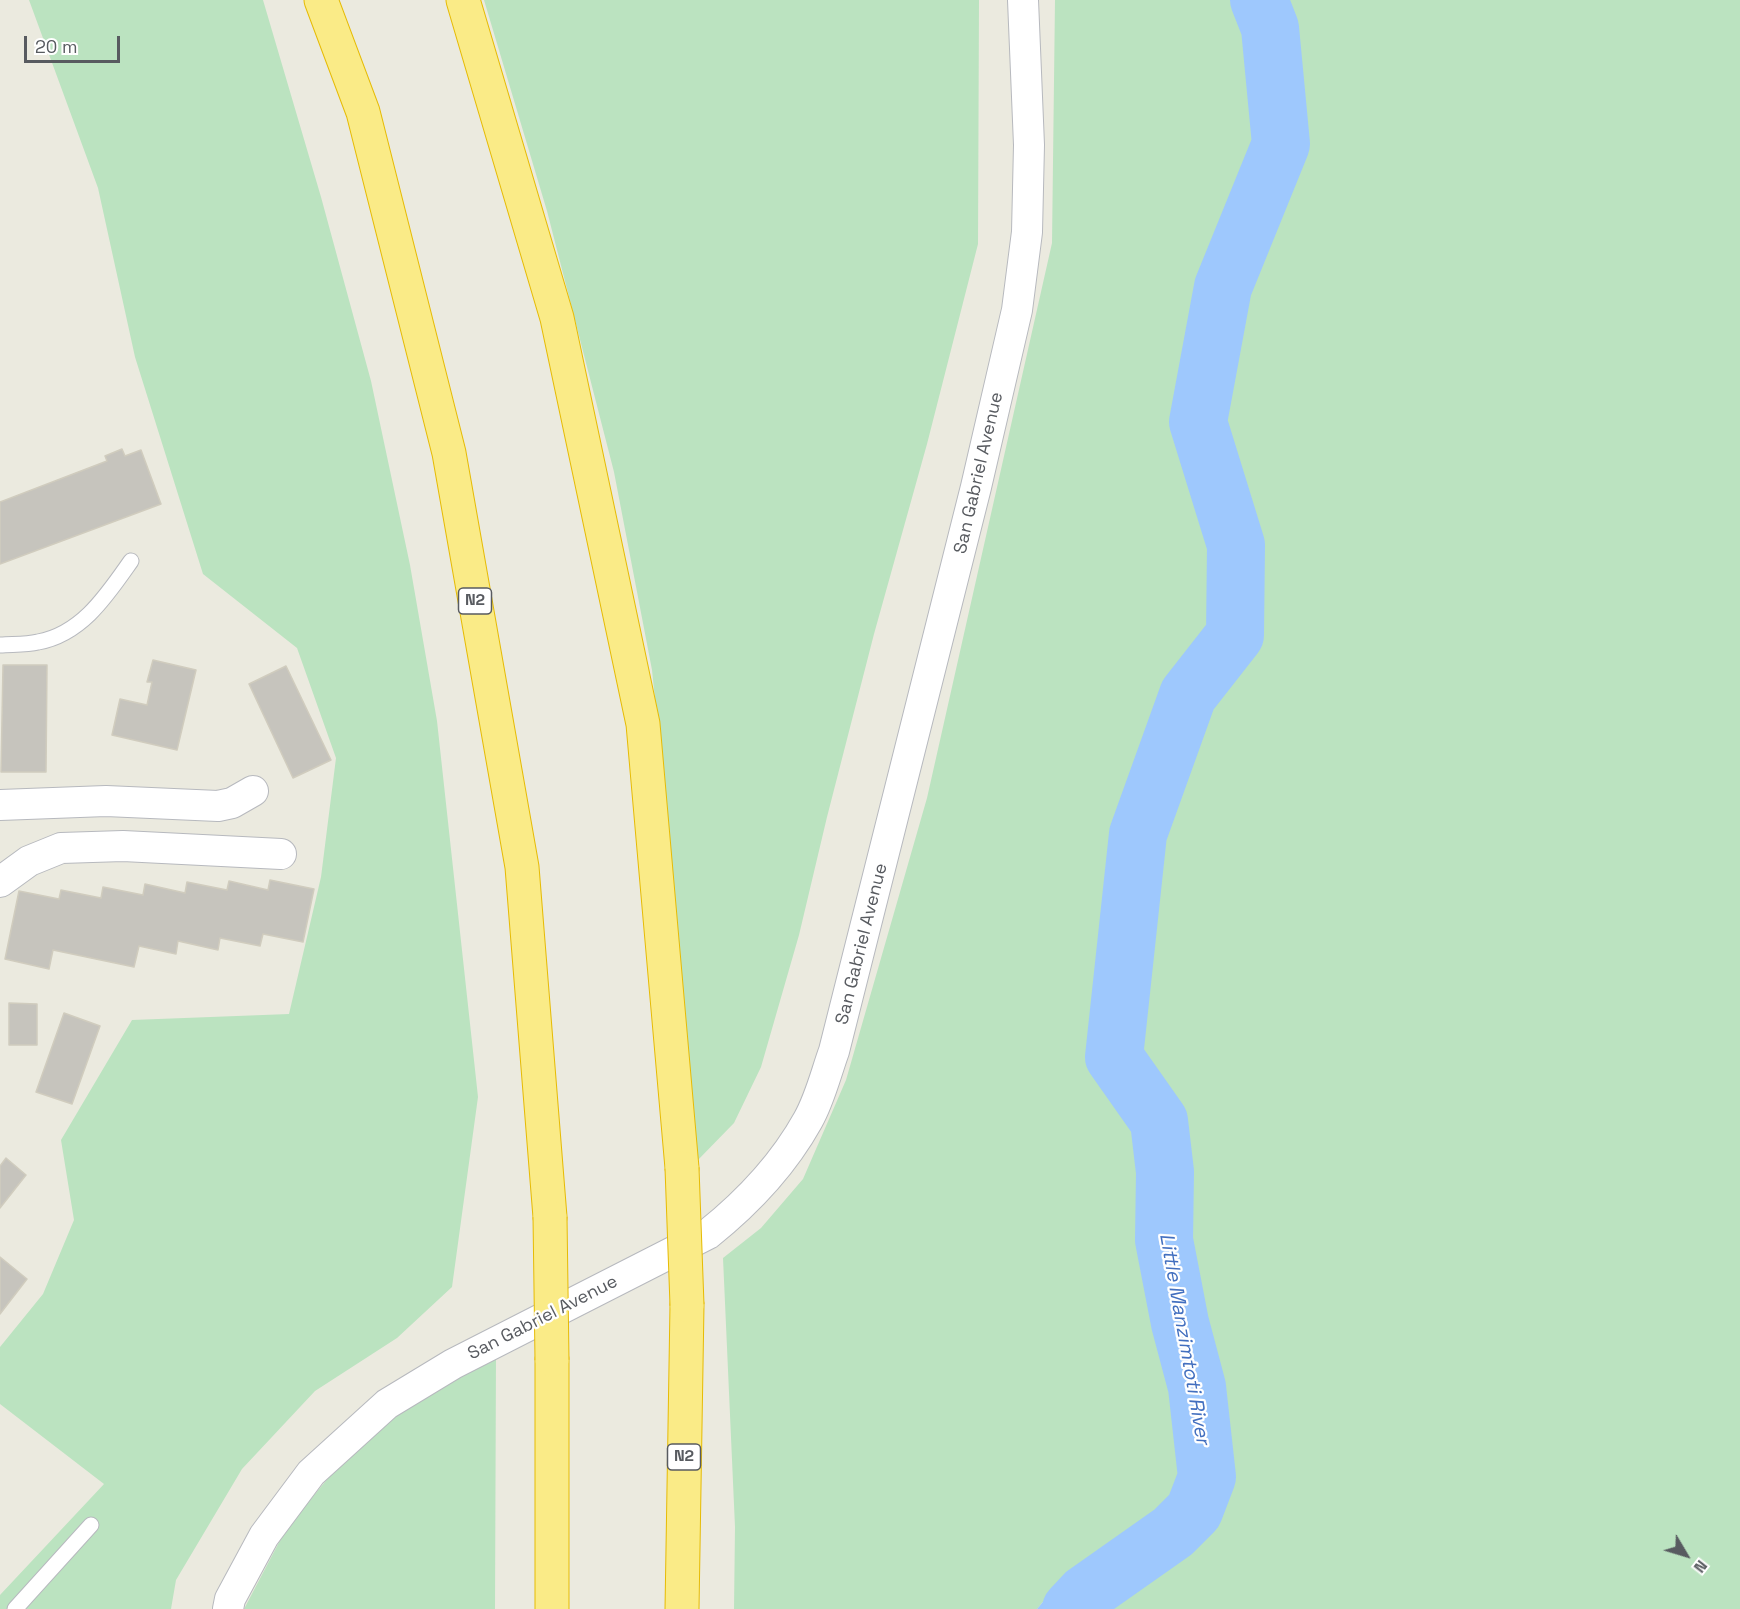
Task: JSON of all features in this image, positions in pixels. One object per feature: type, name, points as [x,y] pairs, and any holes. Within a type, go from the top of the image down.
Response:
[{"type":"highway","name":"N2","points":[[321,0],[363,112],[449,453],[522,867],[550,1217],[552,1609]]},
{"type":"highway","name":"N2","points":[[463,0],[557,318],[643,724],[682,1168],[687,1305],[682,1609]]},
{"type":"street","name":"San Gabriel Avenue","points":[[228,1609],[230,1599],[264,1536],[311,1473],[387,1404],[453,1364],[708,1234],[737,1210],[777,1169],[809,1119],[837,1040],[976,487],[1017,310],[1027,232],[1029,145],[1023,0]]},
{"type":"street","points":[[0,805],[106,801],[218,806],[232,803],[253,791]]},
{"type":"street","points":[[0,882],[29,861],[61,848],[123,846],[281,854]]},
{"type":"lane","points":[[0,645],[37,642],[60,636],[78,625],[105,598],[132,561]]},
{"type":"lane","points":[[15,1609],[91,1525]]},
{"type":"green space","points":[[29,0],[263,0],[321,197],[371,381],[410,565],[437,721],[478,1097],[452,1287],[397,1338],[315,1391],[242,1469],[176,1580],[171,1609],[0,1609],[0,1595],[104,1484],[0,1404],[0,1347],[43,1294],[74,1220],[61,1140],[132,1020],[289,1014],[321,877],[336,758],[297,648],[203,574],[135,357],[98,188]]},
{"type":"green space","points":[[484,0],[979,0],[978,244],[927,444],[874,634],[799,935],[761,1067],[734,1123],[696,1162],[673,874],[652,670],[614,472],[547,211]]},
{"type":"green space","points":[[1055,0],[1740,0],[1740,1609],[1098,1609],[1225,1428],[1152,1528],[1114,1540],[1057,1585],[1037,1609],[734,1609],[735,1527],[723,1258],[761,1228],[803,1179],[846,1080],[927,798],[1052,243]]},
{"type":"green space","points":[[496,1354],[495,1609],[244,1609],[286,1529],[348,1454],[402,1412]]},
{"type":"water","points":[[1226,1427],[1215,1503],[1169,1559],[1105,1601],[1098,1609],[1037,1609],[1057,1585],[1114,1540],[1153,1528]]},
{"type":"building","points":[[122,449],[125,456],[141,450],[161,504],[0,564],[0,502],[107,461],[105,456]]},
{"type":"building","points":[[153,660],[196,670],[177,750],[112,735],[120,699],[147,705],[152,682],[147,682]]},
{"type":"building","points":[[3,665],[47,665],[46,772],[1,772]]},
{"type":"building","points":[[286,666],[331,760],[293,778],[249,684]]},
{"type":"building","points":[[270,880],[314,889],[303,942],[263,934],[260,946],[220,938],[218,950],[178,941],[176,954],[139,946],[134,967],[53,950],[49,969],[5,959],[19,891],[59,899],[61,890],[101,898],[103,887],[143,895],[145,884],[185,893],[187,882],[227,890],[229,881],[268,890]]},
{"type":"building","points":[[9,1003],[37,1004],[37,1045],[9,1045]]},
{"type":"building","points":[[64,1013],[100,1026],[72,1104],[36,1092]]},
{"type":"building","points":[[6,1158],[26,1175],[0,1208],[0,1166]]},
{"type":"building","points":[[0,1257],[27,1279],[0,1314]]},
{"type":"waterway","name":"Little Manzimtoti River","points":[[1071,1609],[1085,1594],[1173,1532],[1194,1511],[1207,1477],[1197,1387],[1180,1323],[1164,1240],[1165,1172],[1159,1121],[1114,1057],[1138,834],[1188,695],[1235,635],[1236,545],[1198,422],[1223,287],[1281,144],[1270,28],[1259,0]]}]
